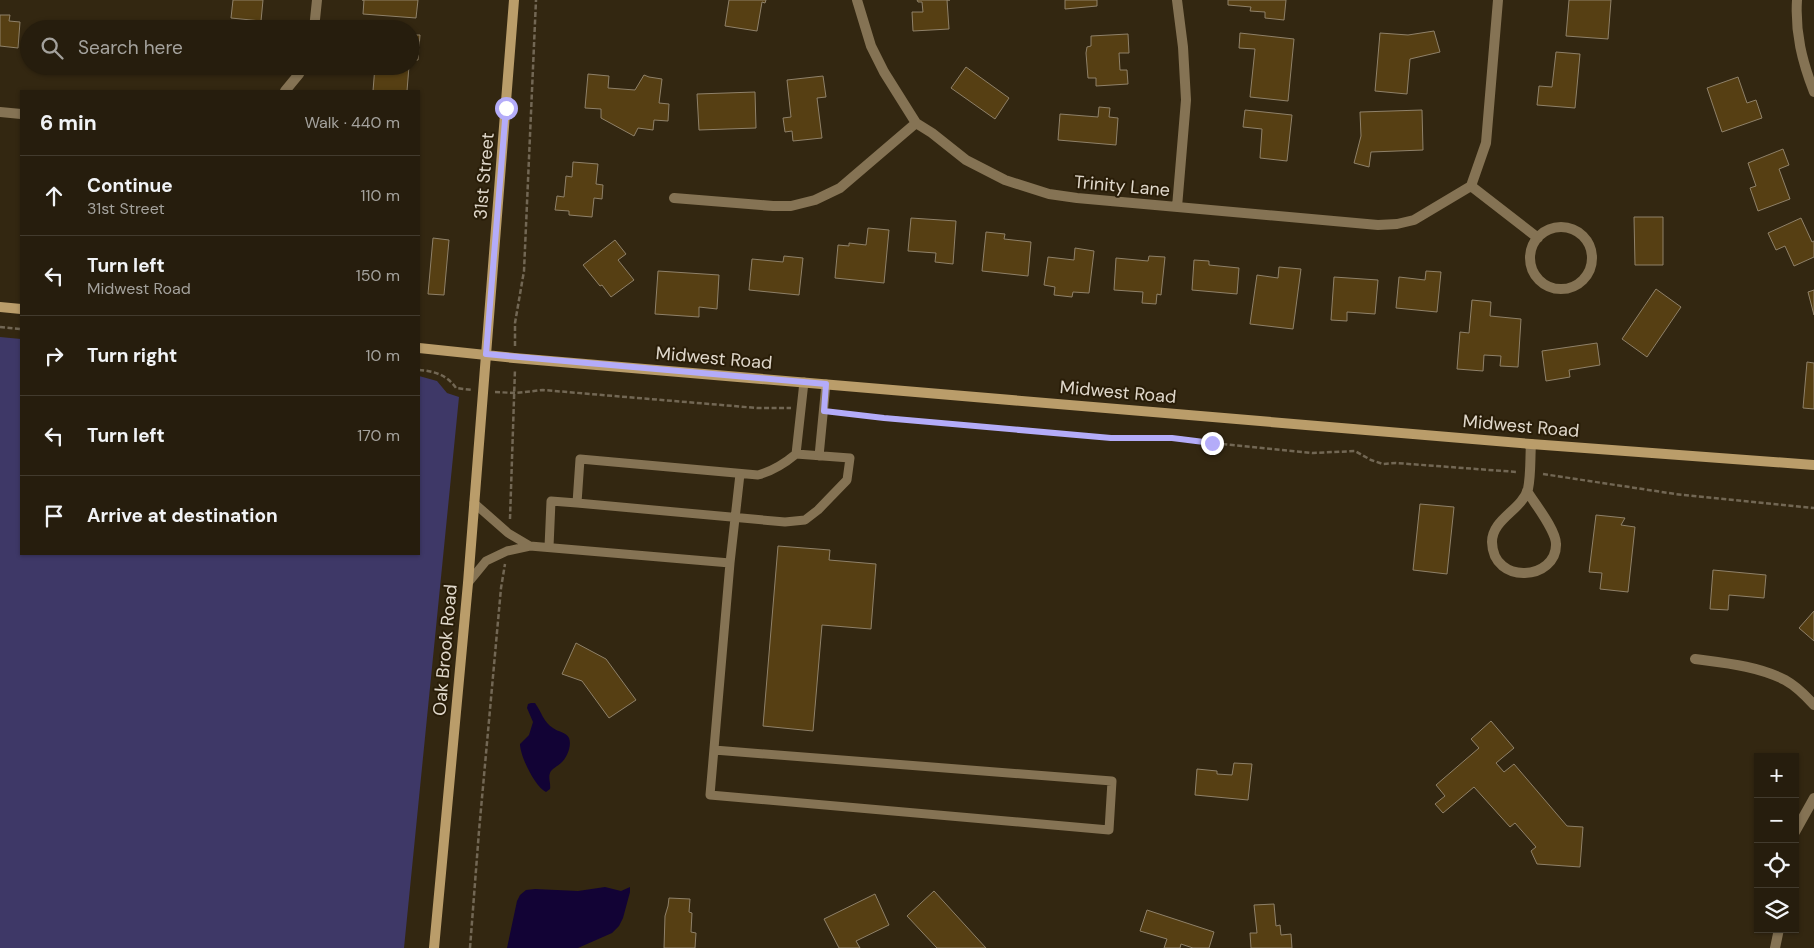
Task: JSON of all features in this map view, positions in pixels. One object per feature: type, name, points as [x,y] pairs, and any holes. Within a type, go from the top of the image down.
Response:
[{"type":"main road","name":"31st Street","points":[[486,354],[514,0]]},
{"type":"main road","points":[[0,307],[20,309]]},
{"type":"main road","name":"Midwest Road","points":[[420,348],[1531,444],[1814,465]]},
{"type":"main road","name":"Oak Brook Road","points":[[434,948],[468,583],[486,354]]},
{"type":"street","points":[[315,20],[317,0]]},
{"type":"street","name":"Trinity Lane","points":[[857,0],[871,46],[884,72],[916,123],[981,169],[1025,188],[1077,198],[1378,225],[1397,224],[1414,220],[1471,186]]},
{"type":"street","points":[[1177,0],[1184,56],[1186,100],[1177,207]]},
{"type":"street","points":[[1498,0],[1486,143],[1471,186],[1538,238]]},
{"type":"street","points":[[1798,0],[1796,22],[1799,46],[1814,92]]},
{"type":"street","points":[[286,90],[298,75]]},
{"type":"street","points":[[0,112],[20,114]]},
{"type":"street","points":[[674,198],[773,206],[790,206],[815,200],[840,188],[916,123]]},
{"type":"street","points":[[1557,227],[1567,227],[1577,231],[1584,237],[1593,255],[1589,273],[1582,282],[1568,289],[1550,288],[1535,276],[1531,268],[1530,256],[1532,246],[1538,238],[1547,230],[1557,227]]},
{"type":"street","points":[[1527,491],[1554,533],[1556,544],[1549,564],[1540,570],[1519,573],[1507,570],[1498,563],[1493,552],[1492,539],[1496,528],[1513,511],[1527,491],[1531,444]]},
{"type":"street","points":[[1695,659],[1766,672],[1785,680],[1814,705]]},
{"type":"street","points":[[1799,825],[1814,798]]},
{"type":"street","points":[[1775,948],[1778,933]]},
{"type":"lane","points":[[796,454],[804,382]]},
{"type":"lane","points":[[819,456],[826,384]]},
{"type":"lane","points":[[549,547],[551,501],[577,504],[785,522],[805,520],[818,510],[847,480],[850,458],[796,454],[782,465],[767,473],[758,475],[580,459],[577,504]]},
{"type":"lane","points":[[714,750],[1112,781],[1108,830],[710,795],[730,563],[740,474]]},
{"type":"lane","points":[[474,503],[508,533],[530,546]]},
{"type":"lane","points":[[468,583],[486,561],[507,551],[530,546],[730,563]]},
{"type":"path","points":[[515,323],[524,271],[536,0]]},
{"type":"path","points":[[0,327],[20,329]]},
{"type":"path","points":[[420,370],[430,371],[449,378],[456,388]]},
{"type":"path","points":[[508,533],[510,524],[515,393],[543,390],[757,408],[801,409]]},
{"type":"path","points":[[824,411],[1111,438],[1183,438],[1212,443],[1313,453],[1355,451],[1383,464],[1396,463],[1529,473],[1683,495],[1814,508]]},
{"type":"path","points":[[470,948],[478,831],[501,588],[507,551]]},
{"type":"shaded area","points":[[0,337],[20,339],[20,555],[420,555],[420,376],[437,381],[447,393],[459,397],[404,948],[0,948]]},
{"type":"shaded area","points":[[535,703],[550,726],[566,734],[570,741],[565,758],[550,773],[550,789],[546,792],[533,778],[525,763],[520,744],[529,735],[533,722],[527,708],[528,704]]},
{"type":"shaded area","points":[[605,887],[621,891],[630,887],[623,918],[619,926],[612,933],[578,948],[507,948],[517,901],[526,890],[578,891]]},
{"type":"building","points":[[233,0],[263,0],[261,20],[231,18]]},
{"type":"building","points":[[364,0],[418,0],[416,18],[363,14]]},
{"type":"building","points":[[729,0],[766,0],[765,3],[762,2],[757,31],[725,26]]},
{"type":"building","points":[[917,0],[947,0],[949,29],[913,31],[912,12],[923,12],[922,2]]},
{"type":"building","points":[[1065,0],[1097,0],[1097,6],[1065,9]]},
{"type":"building","points":[[1228,0],[1286,0],[1284,20],[1265,18],[1265,12],[1250,11],[1251,7],[1228,5]]},
{"type":"building","points":[[1569,0],[1611,0],[1608,39],[1566,36]]},
{"type":"building","points":[[0,15],[10,15],[9,21],[20,22],[18,48],[0,46]]},
{"type":"building","points":[[1434,31],[1440,52],[1410,59],[1407,94],[1375,91],[1380,33],[1408,35]]},
{"type":"building","points":[[1240,33],[1294,39],[1288,101],[1250,97],[1255,49],[1239,48]]},
{"type":"building","points":[[1128,34],[1129,53],[1119,53],[1120,70],[1127,70],[1128,84],[1096,86],[1096,78],[1088,78],[1086,53],[1087,47],[1091,46],[1091,36]]},
{"type":"building","points":[[1556,52],[1580,54],[1575,108],[1537,105],[1539,86],[1552,87]]},
{"type":"building","points":[[966,67],[1009,98],[995,119],[951,88]]},
{"type":"building","points":[[588,74],[609,76],[608,88],[635,90],[644,75],[662,79],[659,103],[669,104],[668,121],[654,120],[653,130],[638,128],[634,136],[601,118],[601,109],[585,108]]},
{"type":"building","points":[[374,75],[408,75],[407,90],[373,90]]},
{"type":"building","points":[[823,76],[826,97],[817,98],[822,138],[793,141],[792,131],[785,132],[783,118],[791,117],[787,80]]},
{"type":"building","points":[[1738,77],[1747,103],[1756,100],[1762,118],[1722,132],[1707,88]]},
{"type":"building","points":[[755,92],[756,128],[699,130],[697,94]]},
{"type":"building","points":[[1099,107],[1110,108],[1109,117],[1118,118],[1116,145],[1058,140],[1060,114],[1098,117]]},
{"type":"building","points":[[1245,110],[1292,115],[1287,161],[1260,158],[1262,129],[1243,127]]},
{"type":"building","points":[[1422,110],[1423,150],[1371,152],[1369,167],[1354,163],[1361,136],[1360,112]]},
{"type":"building","points":[[1783,149],[1789,165],[1779,169],[1790,199],[1758,211],[1750,188],[1756,186],[1748,163]]},
{"type":"building","points":[[573,162],[598,164],[596,184],[603,185],[602,199],[594,198],[592,217],[569,215],[569,211],[555,210],[557,196],[564,197],[566,176],[572,177]]},
{"type":"building","points":[[1634,217],[1663,217],[1663,265],[1635,265]]},
{"type":"building","points":[[911,218],[956,221],[953,264],[935,262],[936,253],[908,251]]},
{"type":"building","points":[[1801,218],[1812,242],[1814,241],[1814,257],[1794,266],[1785,246],[1776,250],[1768,233]]},
{"type":"building","points":[[868,228],[889,230],[884,283],[835,278],[838,245],[849,246],[849,243],[866,245]]},
{"type":"building","points":[[986,232],[1005,234],[1004,239],[1031,242],[1028,276],[982,271]]},
{"type":"building","points":[[433,238],[449,240],[444,295],[428,294]]},
{"type":"building","points":[[615,240],[626,254],[618,260],[634,280],[611,297],[583,265]]},
{"type":"building","points":[[1075,248],[1094,251],[1089,293],[1073,292],[1072,297],[1054,295],[1055,287],[1044,285],[1048,257],[1074,260]]},
{"type":"building","points":[[784,256],[803,258],[799,295],[749,290],[752,259],[783,262]]},
{"type":"building","points":[[1149,256],[1165,257],[1161,295],[1157,294],[1156,304],[1142,303],[1143,292],[1114,290],[1116,258],[1148,261]]},
{"type":"building","points":[[1194,260],[1209,261],[1209,265],[1239,268],[1237,294],[1192,290]]},
{"type":"building","points":[[1279,267],[1301,269],[1293,329],[1250,324],[1257,275],[1278,278]]},
{"type":"building","points":[[658,271],[719,275],[717,309],[699,307],[699,317],[655,314]]},
{"type":"building","points":[[1426,271],[1441,272],[1437,312],[1396,308],[1399,277],[1425,280]]},
{"type":"building","points":[[1334,277],[1378,280],[1375,314],[1347,312],[1347,321],[1331,320]]},
{"type":"building","points":[[1656,289],[1681,307],[1647,357],[1622,339]]},
{"type":"building","points":[[1814,290],[1814,315],[1808,292]]},
{"type":"building","points":[[1472,300],[1491,302],[1490,316],[1521,319],[1518,367],[1500,366],[1501,356],[1484,355],[1483,371],[1457,369],[1460,332],[1469,333]]},
{"type":"building","points":[[1597,343],[1600,365],[1569,370],[1570,377],[1546,381],[1542,351]]},
{"type":"building","points":[[1807,362],[1814,363],[1814,409],[1803,408]]},
{"type":"building","points":[[1420,504],[1454,507],[1447,574],[1413,570]]},
{"type":"building","points":[[1596,515],[1625,518],[1621,525],[1635,527],[1628,592],[1600,589],[1602,573],[1589,572]]},
{"type":"building","points":[[778,546],[830,550],[829,560],[876,564],[871,629],[822,625],[813,731],[763,726]]},
{"type":"building","points":[[1713,570],[1766,575],[1764,598],[1729,595],[1728,610],[1710,609]]},
{"type":"building","points":[[1814,611],[1814,641],[1799,628]]},
{"type":"building","points":[[576,643],[606,659],[636,700],[609,718],[582,681],[562,674]]},
{"type":"building","points":[[1491,721],[1514,748],[1496,763],[1504,772],[1514,764],[1567,826],[1583,827],[1580,867],[1537,864],[1531,851],[1536,847],[1515,823],[1510,827],[1474,787],[1443,813],[1435,804],[1445,796],[1436,785],[1479,748],[1471,739]]},
{"type":"building","points":[[1234,763],[1252,764],[1248,800],[1195,795],[1197,769],[1217,771],[1217,774],[1232,775]]},
{"type":"building","points":[[934,891],[986,948],[937,948],[907,916]]},
{"type":"building","points":[[875,894],[889,925],[856,941],[860,948],[839,948],[824,919]]},
{"type":"building","points":[[669,898],[690,899],[689,912],[692,913],[691,932],[696,933],[695,948],[664,948],[665,916]]},
{"type":"building","points":[[1274,904],[1276,926],[1280,925],[1281,935],[1291,934],[1292,948],[1251,948],[1250,933],[1257,933],[1254,905]]},
{"type":"building","points":[[1147,910],[1214,932],[1209,948],[1193,948],[1181,944],[1180,948],[1164,948],[1167,939],[1140,931]]},
{"type":"route","points":[[506,108],[486,354],[514,358],[826,384],[824,411],[1111,438],[1183,438],[1212,443]]}]
